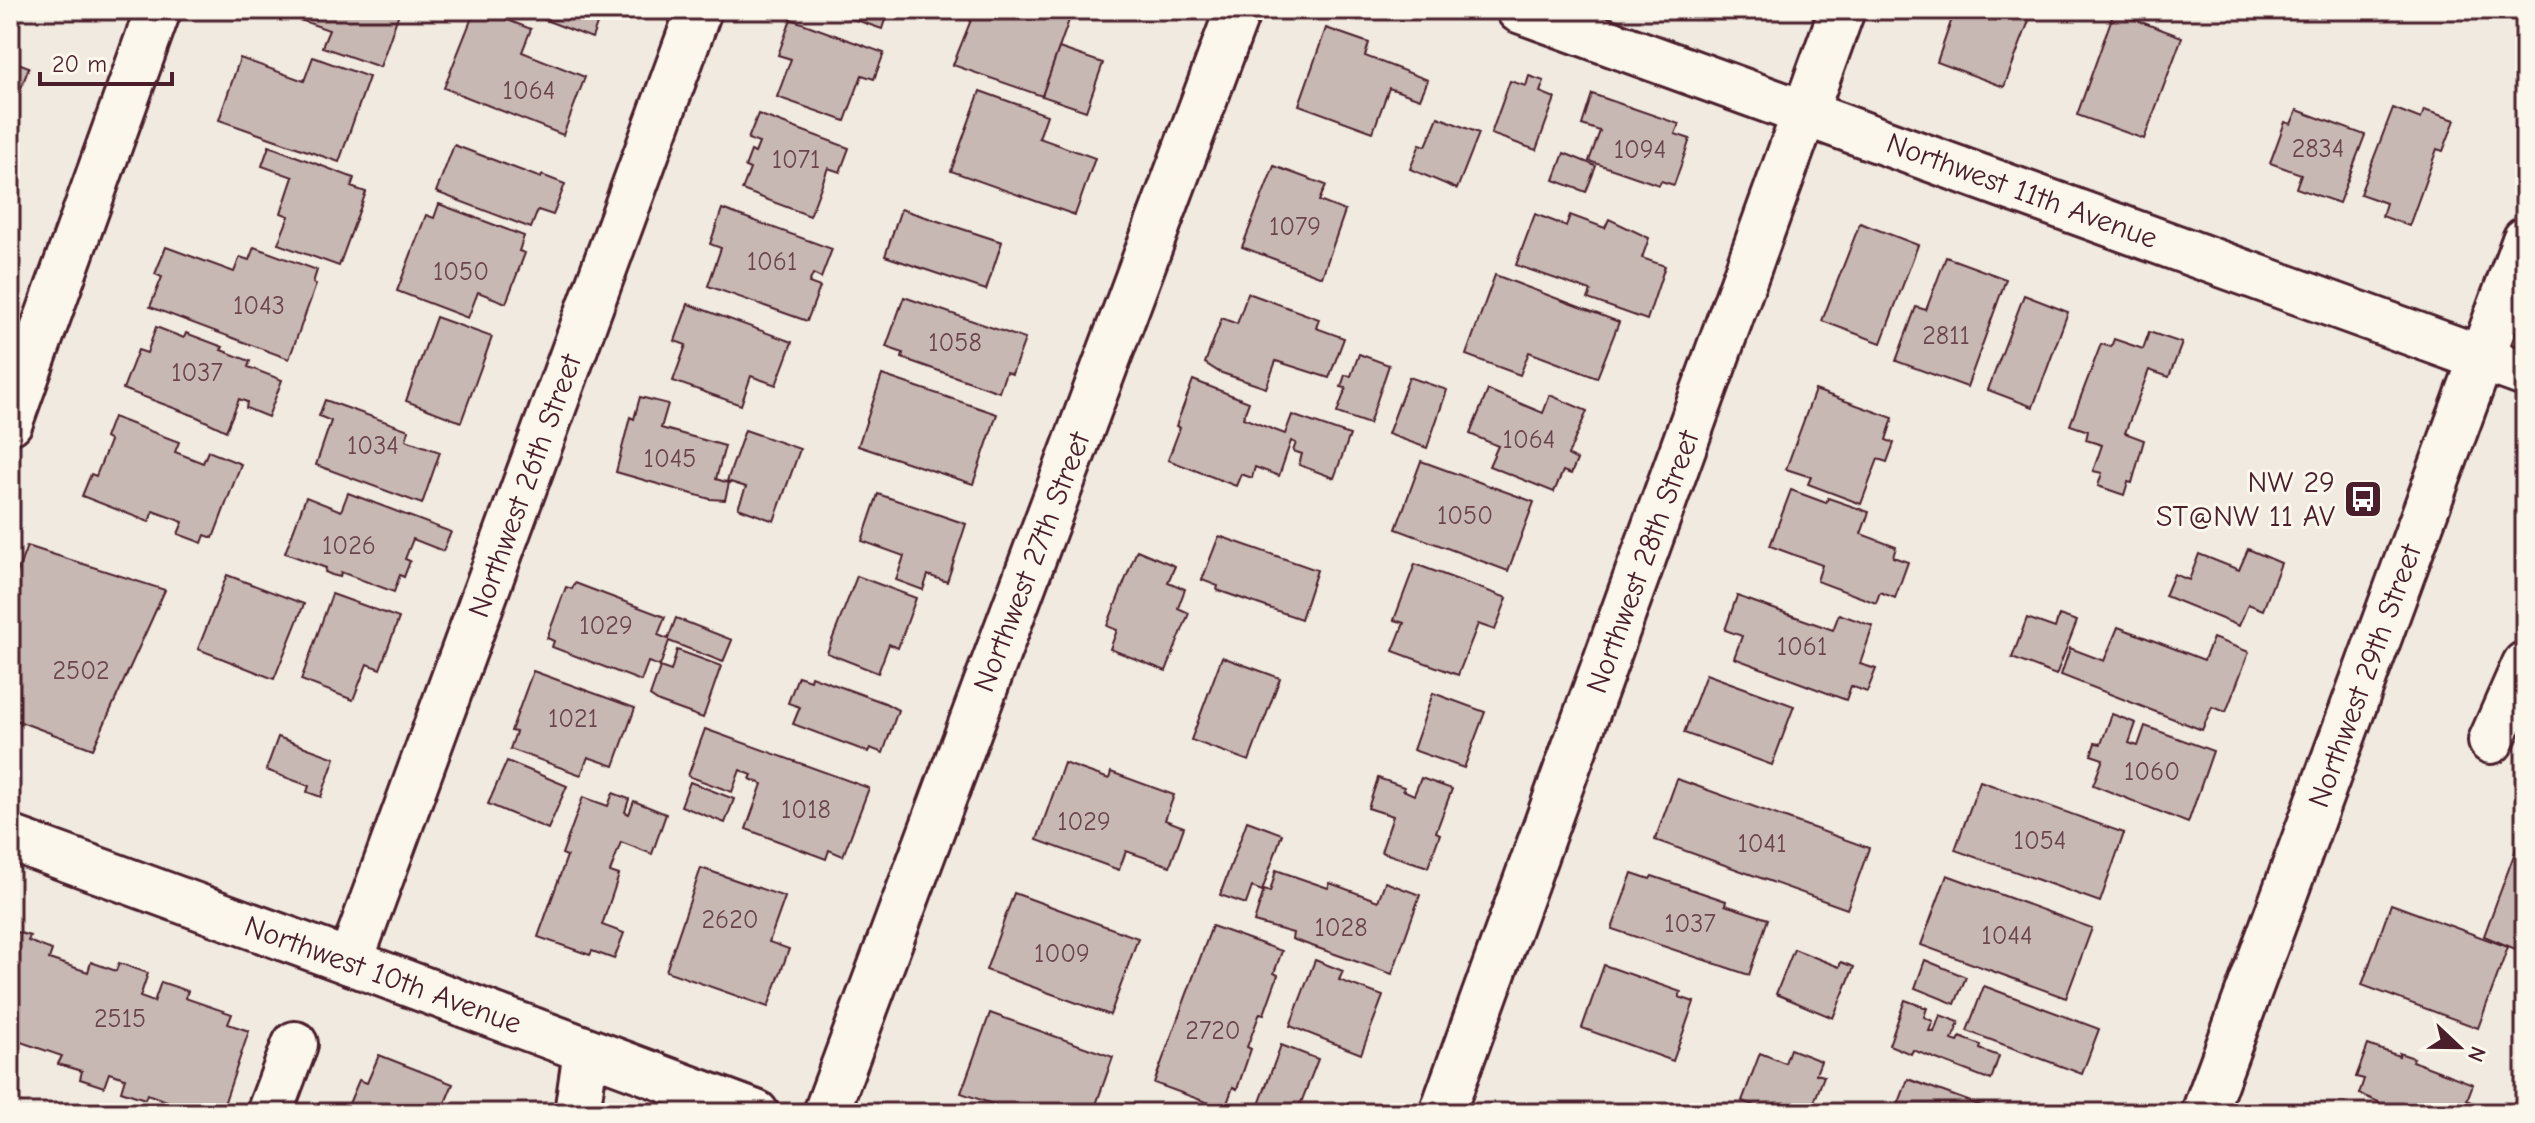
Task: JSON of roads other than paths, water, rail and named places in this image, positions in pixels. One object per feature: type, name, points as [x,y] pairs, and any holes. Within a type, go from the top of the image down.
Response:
[{"type":"street","points":[[10,422],[158,10]]},
{"type":"street","name":"Northwest 26th Street","points":[[350,962],[699,10]]},
{"type":"street","name":"Northwest 27th Street","points":[[826,1113],[1238,10]]},
{"type":"street","name":"Northwest 11th Avenue","points":[[1519,10],[2525,374]]},
{"type":"street","name":"Northwest 28th Street","points":[[1442,1113],[1842,10]]},
{"type":"street","name":"Northwest 29th Street","points":[[2204,1113],[2525,240]]},
{"type":"street","points":[[2491,741],[2525,664]]},
{"type":"street","name":"Northwest 10th Avenue","points":[[10,838],[756,1113]]},
{"type":"street","points":[[269,1113],[295,1044]]},
{"type":"street","points":[[577,1113],[586,1050]]},
{"type":"place","name":"NW 29 ST@NW 11 AV","points":[[2363,499]]}]
